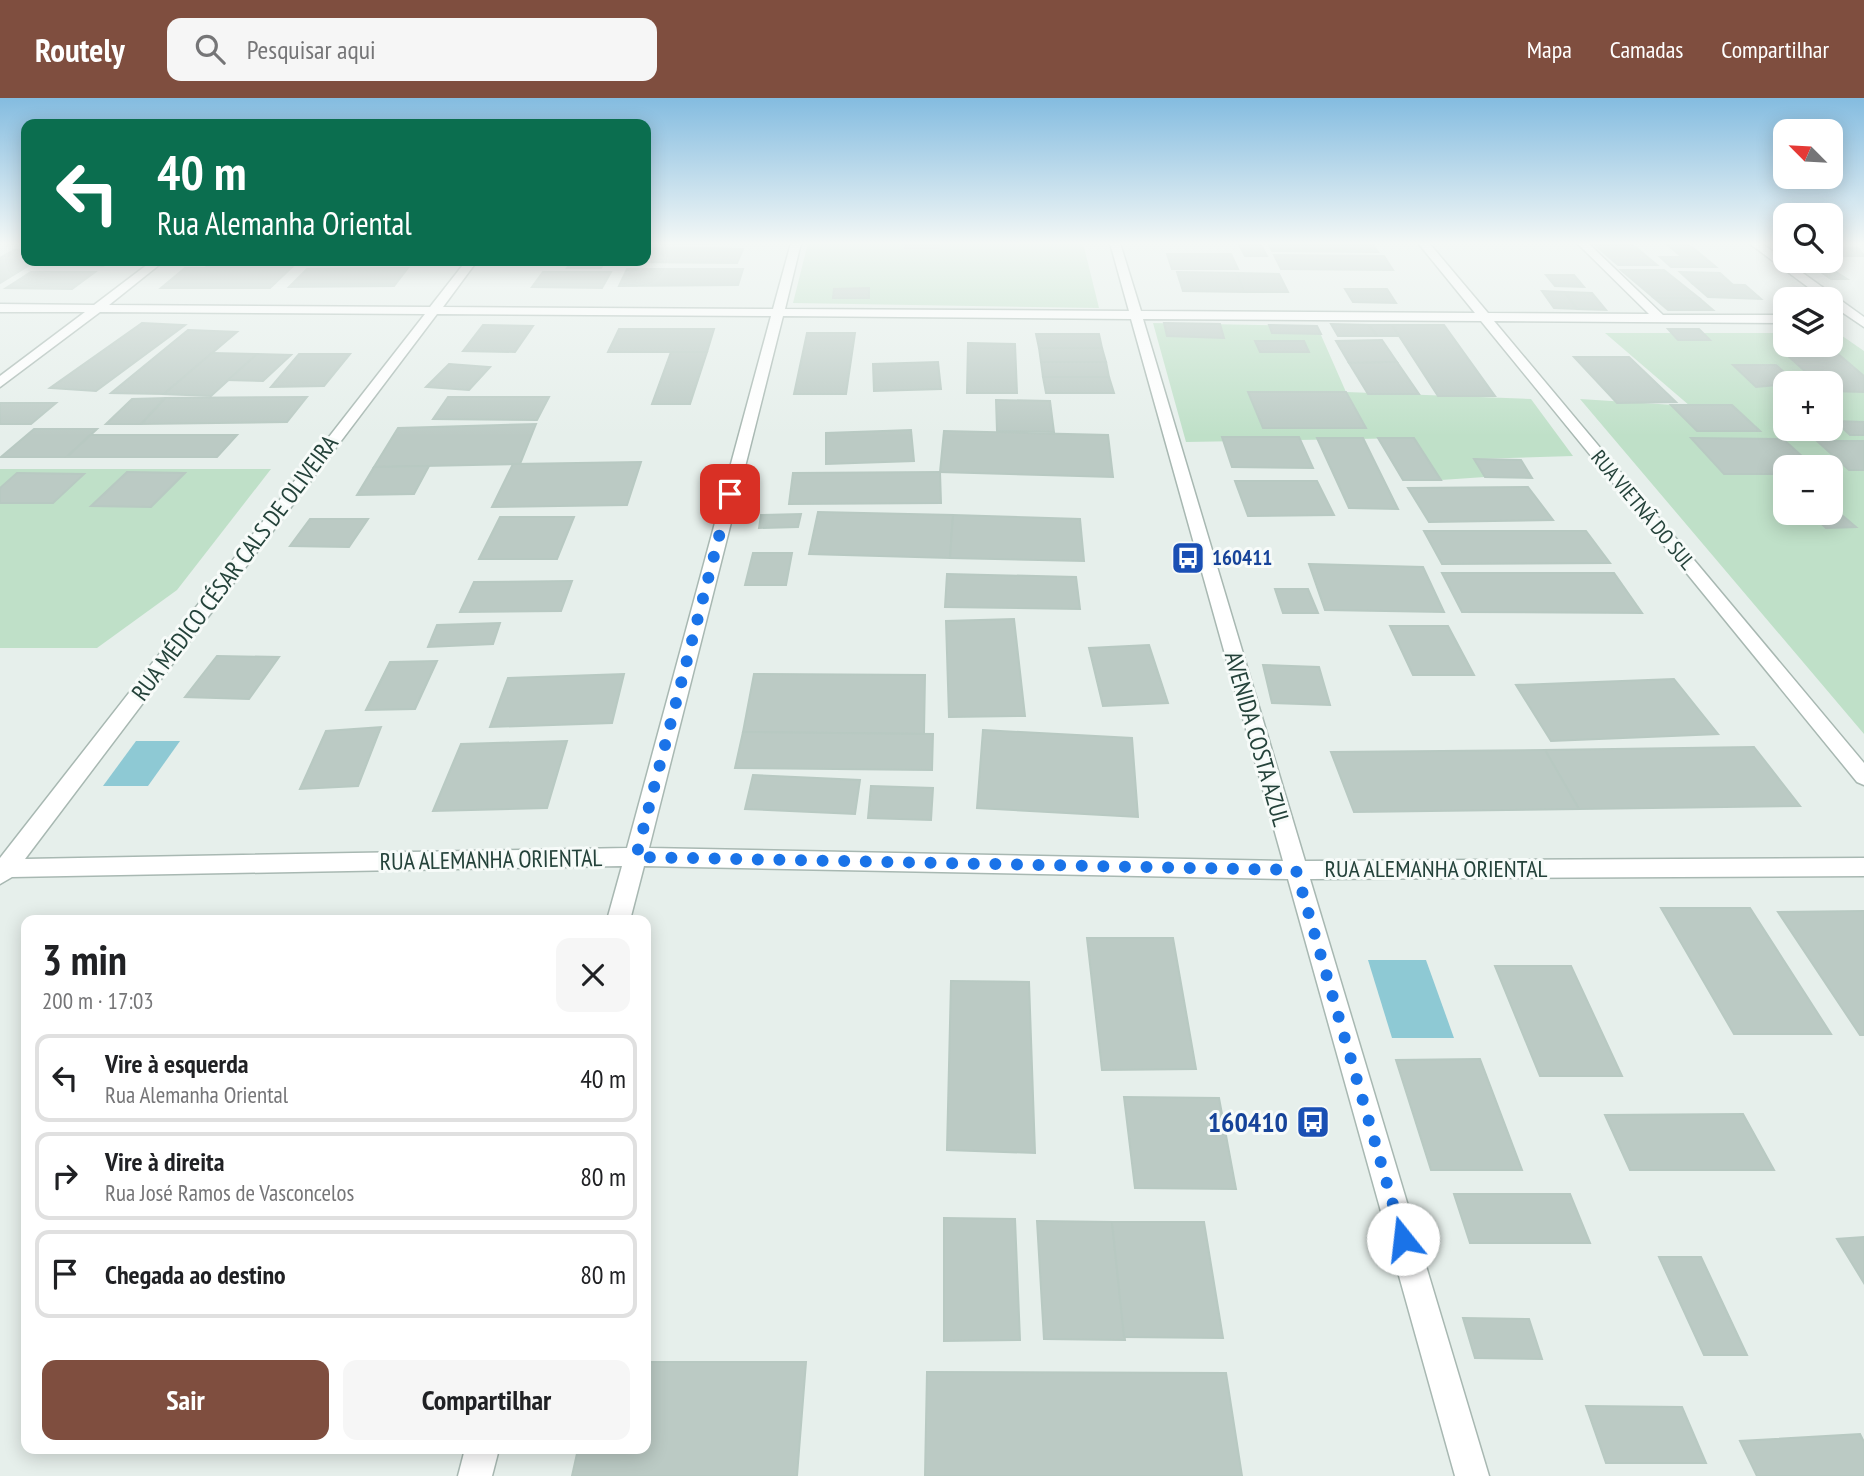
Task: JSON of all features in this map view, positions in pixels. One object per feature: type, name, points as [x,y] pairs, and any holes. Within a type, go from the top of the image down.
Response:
[{"type":"street","name":"RUA MÉDICO CÉSAR CALS DE OLIVEIRA","points":[[2,871],[434,307]]},
{"type":"street","points":[[620,915],[779,307]]},
{"type":"street","name":"AVENIDA COSTA AZUL","points":[[1135,307],[1472,1476]]},
{"type":"street","name":"RUA VIETNÃ DO SUL","points":[[1477,307],[1864,776]]},
{"type":"street","points":[[1649,307],[1660,318]]},
{"type":"street","points":[[1843,307],[1862,321]]},
{"type":"street","points":[[0,383],[99,308]]},
{"type":"street","points":[[0,309],[1773,319]]},
{"type":"street","points":[[1843,320],[1862,321]]},
{"type":"street","name":"RUA ALEMANHA ORIENTAL","points":[[2,871],[636,857],[1296,870],[1864,867]]},
{"type":"street","points":[[475,1476],[481,1454]]},
{"type":"green space","points":[[1153,323],[1317,326],[1346,392],[1531,399],[1573,456],[1475,459],[1485,477],[1441,480],[1414,438],[1186,442]]},
{"type":"green space","points":[[1605,333],[1773,333],[1773,357],[1843,357],[1843,336],[1864,351],[1864,734],[1580,399],[1690,406]]},
{"type":"green space","points":[[0,469],[271,469],[177,590],[97,648],[0,648]]},
{"type":"water","points":[[136,741],[180,741],[148,786],[103,786]]},
{"type":"water","points":[[1368,960],[1426,960],[1454,1038],[1392,1038]]},
{"type":"building","points":[[1604,307],[1606,310],[1577,309]]},
{"type":"building","points":[[1665,307],[1710,307],[1713,310],[1668,310]]},
{"type":"building","points":[[142,323],[185,325],[96,391],[50,388]]},
{"type":"building","points":[[1164,323],[1220,324],[1224,338],[1167,336]]},
{"type":"building","points":[[1331,324],[1369,325],[1377,336],[1338,336]]},
{"type":"building","points":[[483,325],[533,326],[515,352],[463,351]]},
{"type":"building","points":[[1269,325],[1317,326],[1321,334],[1272,333]]},
{"type":"building","points":[[1369,325],[1392,325],[1400,336],[1377,336]]},
{"type":"building","points":[[1392,325],[1444,325],[1495,396],[1438,396]]},
{"type":"building","points":[[619,329],[714,329],[707,352],[608,352]]},
{"type":"building","points":[[1668,329],[1699,329],[1710,340],[1678,340]]},
{"type":"building","points":[[188,330],[237,332],[164,394],[111,393]]},
{"type":"building","points":[[807,333],[855,333],[846,394],[794,394]]},
{"type":"building","points":[[1036,334],[1099,334],[1102,348],[1039,348]]},
{"type":"building","points":[[1382,340],[1397,362],[1349,363],[1336,341]]},
{"type":"building","points":[[1255,341],[1304,341],[1309,352],[1260,352]]},
{"type":"building","points":[[968,343],[1015,344],[1017,393],[967,393]]},
{"type":"building","points":[[1039,348],[1102,348],[1106,362],[1041,362]]},
{"type":"building","points":[[671,352],[707,352],[690,404],[652,404]]},
{"type":"building","points":[[212,353],[257,354],[211,396],[164,394]]},
{"type":"building","points":[[257,354],[291,355],[263,381],[228,380]]},
{"type":"building","points":[[299,354],[350,354],[324,386],[271,387]]},
{"type":"building","points":[[1574,357],[1629,357],[1676,402],[1617,403]]},
{"type":"building","points":[[1789,357],[1842,357],[1864,376],[1864,392],[1843,391],[1843,371],[1805,371]]},
{"type":"building","points":[[938,362],[941,389],[874,391],[873,364]]},
{"type":"building","points":[[1041,362],[1106,362],[1109,377],[1043,377]]},
{"type":"building","points":[[1397,362],[1419,394],[1368,394],[1349,363]]},
{"type":"building","points":[[449,364],[490,367],[469,390],[426,387]]},
{"type":"building","points":[[1733,365],[1776,365],[1783,371],[1773,371],[1773,385],[1756,387]]},
{"type":"building","points":[[1043,377],[1109,377],[1114,393],[1046,393]]},
{"type":"building","points":[[1248,392],[1346,392],[1366,428],[1263,428]]},
{"type":"building","points":[[307,397],[287,422],[141,424],[165,398]]},
{"type":"building","points":[[448,397],[549,397],[537,420],[433,419]]},
{"type":"building","points":[[165,398],[141,424],[106,424],[132,399]]},
{"type":"building","points":[[996,400],[1050,401],[1054,432],[997,431]]},
{"type":"building","points":[[0,403],[56,403],[31,424],[0,424]]},
{"type":"building","points":[[1671,405],[1732,405],[1760,431],[1697,431]]},
{"type":"building","points":[[1843,421],[1864,422],[1864,435],[1850,435],[1843,428]]},
{"type":"building","points":[[536,424],[520,464],[374,467],[398,428]]},
{"type":"building","points":[[34,429],[97,429],[67,457],[1,457]]},
{"type":"building","points":[[911,430],[914,461],[826,464],[826,433]]},
{"type":"building","points":[[944,431],[1108,435],[1113,477],[940,472]]},
{"type":"building","points":[[90,435],[237,435],[217,457],[67,457]]},
{"type":"building","points":[[1222,437],[1299,437],[1313,468],[1232,467]]},
{"type":"building","points":[[1317,438],[1363,438],[1398,509],[1349,508]]},
{"type":"building","points":[[1378,438],[1414,438],[1441,480],[1403,480]]},
{"type":"building","points":[[1691,438],[1773,439],[1785,441],[1801,455],[1773,455],[1773,474],[1724,474]]},
{"type":"building","points":[[1817,441],[1864,441],[1864,470],[1849,470],[1843,465],[1843,455],[1832,455]]},
{"type":"building","points":[[1474,459],[1521,460],[1532,478],[1485,477]]},
{"type":"building","points":[[641,462],[627,505],[492,507],[513,464]]},
{"type":"building","points":[[429,466],[414,494],[357,495],[374,467]]},
{"type":"building","points":[[127,472],[185,473],[151,507],[91,506]]},
{"type":"building","points":[[940,472],[941,503],[789,504],[793,473]]},
{"type":"building","points":[[17,473],[84,474],[53,503],[0,503],[0,488]]},
{"type":"building","points":[[1235,481],[1317,481],[1334,515],[1248,516]]},
{"type":"building","points":[[1528,487],[1553,520],[1429,522],[1408,488]]},
{"type":"building","points":[[818,512],[953,515],[950,558],[809,554]]},
{"type":"building","points":[[801,514],[798,527],[759,528],[761,515]]},
{"type":"building","points":[[953,515],[1080,519],[1084,561],[950,558]]},
{"type":"building","points":[[1843,516],[1856,527],[1826,528],[1823,525],[1843,525]]},
{"type":"building","points":[[500,517],[574,517],[557,559],[479,559]]},
{"type":"building","points":[[310,519],[368,519],[349,547],[290,546]]},
{"type":"building","points":[[1424,531],[1586,531],[1610,563],[1442,564]]},
{"type":"building","points":[[753,553],[792,553],[786,585],[745,585]]},
{"type":"building","points":[[1309,564],[1423,567],[1444,612],[1325,610]]},
{"type":"building","points":[[1442,573],[1614,573],[1642,613],[1462,612]]},
{"type":"building","points":[[947,574],[1076,577],[1080,609],[945,607]]},
{"type":"building","points":[[572,581],[561,611],[460,612],[474,582]]},
{"type":"building","points":[[1275,589],[1308,589],[1318,613],[1283,613]]},
{"type":"building","points":[[1014,619],[1025,716],[949,717],[946,621]]},
{"type":"building","points":[[500,623],[493,644],[428,647],[437,625]]},
{"type":"building","points":[[1390,626],[1448,626],[1474,675],[1413,675]]},
{"type":"building","points":[[1149,645],[1168,703],[1103,706],[1089,648]]},
{"type":"building","points":[[217,656],[279,657],[249,699],[185,697]]},
{"type":"building","points":[[437,661],[415,709],[366,710],[390,662]]},
{"type":"building","points":[[1263,665],[1319,667],[1330,705],[1272,703]]},
{"type":"building","points":[[624,674],[612,723],[490,727],[508,678]]},
{"type":"building","points":[[754,674],[925,675],[924,734],[743,732]]},
{"type":"building","points":[[1674,679],[1718,734],[1551,741],[1516,685]]},
{"type":"building","points":[[381,727],[358,786],[300,789],[326,731]]},
{"type":"building","points":[[983,730],[1132,738],[1138,817],[977,808]]},
{"type":"building","points":[[743,732],[933,734],[932,770],[735,768]]},
{"type":"building","points":[[567,741],[547,808],[433,811],[461,744]]},
{"type":"building","points":[[1754,747],[1800,806],[1579,809],[1545,750]]},
{"type":"building","points":[[1545,750],[1579,809],[1354,812],[1331,752]]},
{"type":"building","points":[[753,775],[860,780],[855,814],[745,809]]},
{"type":"building","points":[[871,786],[933,788],[931,820],[868,818]]},
{"type":"building","points":[[1661,908],[1750,908],[1831,1034],[1734,1034]]},
{"type":"building","points":[[1864,911],[1864,1035],[1860,1035],[1778,912]]},
{"type":"building","points":[[1087,938],[1173,938],[1196,1069],[1102,1070]]},
{"type":"building","points":[[1495,966],[1571,966],[1622,1076],[1540,1076]]},
{"type":"building","points":[[951,981],[1029,982],[1035,1153],[947,1150]]},
{"type":"building","points":[[1480,1059],[1522,1170],[1431,1170],[1396,1060]]},
{"type":"building","points":[[1124,1097],[1219,1098],[1236,1189],[1135,1188]]},
{"type":"building","points":[[1743,1114],[1774,1170],[1630,1170],[1605,1115]]},
{"type":"building","points":[[1454,1194],[1570,1194],[1590,1243],[1470,1243]]},
{"type":"building","points":[[944,1218],[1015,1219],[1020,1340],[944,1341]]},
{"type":"building","points":[[1037,1221],[1112,1222],[1125,1340],[1044,1339]]},
{"type":"building","points":[[1112,1222],[1204,1222],[1223,1338],[1124,1337]]},
{"type":"building","points":[[1864,1237],[1864,1283],[1837,1239]]},
{"type":"building","points":[[1659,1257],[1701,1257],[1747,1355],[1704,1355]]},
{"type":"building","points":[[1463,1318],[1529,1319],[1542,1359],[1475,1358]]},
{"type":"building","points":[[651,1362],[806,1362],[797,1476],[572,1476],[577,1454],[651,1454]]},
{"type":"building","points":[[927,1372],[1226,1373],[1242,1476],[925,1476]]},
{"type":"building","points":[[1586,1406],[1682,1407],[1706,1463],[1606,1463]]},
{"type":"building","points":[[1860,1434],[1864,1442],[1864,1476],[1757,1476],[1740,1441]]},
{"type":"place","name":"160411","points":[[1188,558]]},
{"type":"place","name":"160410","points":[[1313,1122]]},
{"type":"route","points":[[730,494],[636,857],[1296,870],[1403,1239]]}]
